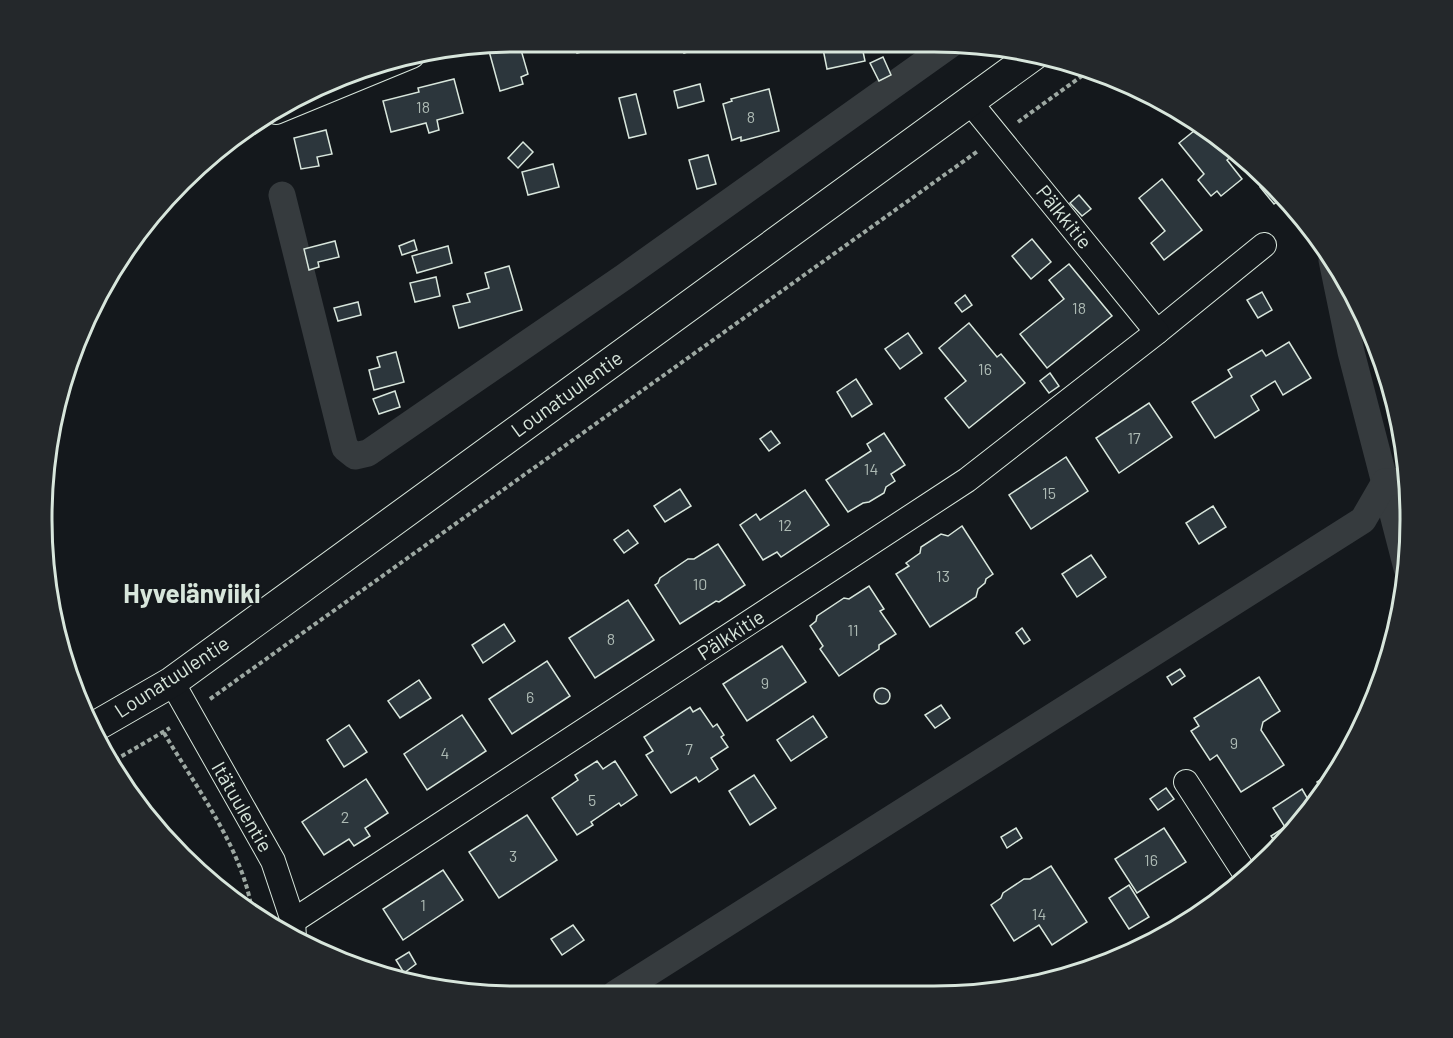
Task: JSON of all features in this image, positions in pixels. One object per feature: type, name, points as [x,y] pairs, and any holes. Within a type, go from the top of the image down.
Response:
[{"type":"street","name":"Lounatuulentie","points":[[100,723],[172,682],[1025,61]]},
{"type":"street","name":"Pälkkitie","points":[[969,101],[1157,332]]},
{"type":"street","name":"Pälkkitie","points":[[296,928],[967,480],[1157,332],[1264,245]]},
{"type":"street","name":"Itätuulentie","points":[[172,682],[188,715],[273,861],[293,927]]},
{"type":"street","points":[[1186,782],[1243,870]]},
{"type":"path","points":[[119,758],[164,733],[1082,76]]},
{"type":"path","points":[[164,733],[235,853],[251,900]]},
{"type":"building","points":[[522,52],[528,74],[521,77],[523,84],[500,91],[490,53]]},
{"type":"building","points":[[824,52],[863,52],[865,61],[827,69]]},
{"type":"building","points":[[883,57],[891,75],[879,81],[870,63]]},
{"type":"building","points":[[454,79],[463,113],[437,120],[439,130],[429,133],[426,123],[391,132],[383,101],[419,92],[418,88]]},
{"type":"building","points":[[700,84],[704,101],[678,108],[674,91]]},
{"type":"building","points":[[769,89],[779,131],[741,141],[741,137],[732,140],[723,104],[732,101],[731,99]]},
{"type":"building","points":[[636,94],[646,134],[629,138],[619,98]]},
{"type":"building","points":[[326,130],[332,154],[317,157],[319,166],[301,169],[294,138]]},
{"type":"building","points":[[1194,131],[1229,158],[1227,160],[1242,179],[1221,196],[1217,191],[1211,196],[1198,180],[1204,174],[1179,143]]},
{"type":"building","points":[[523,142],[533,152],[518,168],[508,158]]},
{"type":"building","points":[[708,155],[716,184],[697,189],[689,160]]},
{"type":"building","points":[[553,164],[559,187],[528,195],[522,172]]},
{"type":"building","points":[[1162,179],[1202,230],[1164,260],[1151,243],[1165,231],[1139,198]]},
{"type":"building","points":[[1261,186],[1276,202],[1274,204]]},
{"type":"building","points":[[1079,195],[1091,209],[1082,216],[1070,203]]},
{"type":"building","points":[[1032,239],[1051,262],[1031,279],[1012,256]]},
{"type":"building","points":[[414,240],[417,250],[402,255],[399,246]]},
{"type":"building","points":[[335,241],[339,257],[318,262],[319,267],[309,270],[304,249]]},
{"type":"building","points":[[448,246],[452,263],[417,273],[412,256]]},
{"type":"building","points":[[1069,264],[1112,316],[1047,368],[1020,334],[1064,299],[1049,280]]},
{"type":"building","points":[[509,266],[522,310],[459,328],[453,306],[470,302],[467,294],[489,288],[485,273]]},
{"type":"building","points":[[436,277],[440,296],[415,302],[410,283]]},
{"type":"building","points":[[1262,292],[1272,310],[1258,318],[1247,300]]},
{"type":"building","points":[[965,295],[972,305],[962,312],[955,303]]},
{"type":"building","points":[[358,302],[361,315],[338,321],[334,308]]},
{"type":"building","points":[[969,323],[997,357],[1001,354],[1025,383],[969,428],[945,398],[966,381],[939,348]]},
{"type":"building","points":[[908,333],[922,353],[900,369],[885,349]]},
{"type":"building","points":[[1289,342],[1311,378],[1283,395],[1275,381],[1251,396],[1259,410],[1215,438],[1192,402],[1232,377],[1228,370],[1262,350],[1266,356]]},
{"type":"building","points":[[396,352],[404,382],[374,390],[369,370],[380,367],[377,357]]},
{"type":"building","points":[[1050,373],[1059,386],[1049,393],[1040,381]]},
{"type":"building","points":[[856,379],[872,404],[852,417],[837,392]]},
{"type":"building","points":[[395,391],[400,407],[379,414],[373,399]]},
{"type":"building","points":[[1149,403],[1172,437],[1119,473],[1096,438]]},
{"type":"building","points":[[771,431],[780,443],[769,451],[760,439]]},
{"type":"building","points":[[884,433],[905,465],[891,474],[895,481],[886,487],[884,493],[848,512],[826,480],[871,451],[867,444]]},
{"type":"building","points":[[1066,457],[1088,491],[1031,529],[1009,495]]},
{"type":"building","points":[[680,489],[691,506],[665,522],[654,506]]},
{"type":"building","points":[[805,490],[829,525],[781,557],[777,552],[763,560],[740,525],[756,514],[760,520]]},
{"type":"building","points":[[1213,506],[1226,527],[1199,544],[1186,523]]},
{"type":"building","points":[[962,526],[993,574],[978,589],[976,597],[930,627],[896,574],[909,566],[906,563],[920,553],[921,547],[941,534],[948,536]]},
{"type":"building","points":[[628,530],[638,543],[624,553],[614,540]]},
{"type":"building","points":[[718,544],[745,585],[680,624],[655,585],[660,578],[688,559],[694,559]]},
{"type":"building","points":[[1091,555],[1106,577],[1077,597],[1062,574]]},
{"type":"building","points":[[869,586],[884,609],[880,611],[896,634],[879,645],[879,649],[839,676],[820,649],[823,646],[810,626],[816,621],[817,616],[844,598],[849,599]]},
{"type":"building","points":[[628,600],[654,640],[595,678],[569,638]]},
{"type":"building","points":[[504,624],[515,641],[483,663],[472,645]]},
{"type":"building","points":[[1022,628],[1030,640],[1024,644],[1016,633]]},
{"type":"building","points":[[782,646],[806,682],[747,721],[723,684]]},
{"type":"building","points":[[547,661],[570,696],[512,734],[489,699]]},
{"type":"building","points":[[1180,669],[1185,676],[1172,685],[1167,677]]},
{"type":"building","points":[[1259,677],[1280,711],[1263,722],[1261,730],[1284,765],[1241,792],[1217,755],[1210,760],[1191,731],[1199,726],[1194,718]]},
{"type":"building","points":[[419,680],[431,698],[400,718],[388,701]]},
{"type":"building","points":[[882,688],[890,696],[882,704],[874,696]]},
{"type":"building","points":[[941,705],[950,718],[935,728],[925,715]]},
{"type":"building","points":[[690,707],[693,712],[700,708],[713,727],[717,724],[724,735],[721,737],[728,747],[711,758],[718,769],[699,782],[696,777],[671,793],[646,755],[653,751],[644,737]]},
{"type":"building","points":[[462,715],[486,751],[427,790],[404,754]]},
{"type":"building","points":[[813,716],[827,737],[791,761],[777,740]]},
{"type":"building","points":[[349,725],[367,752],[344,767],[327,740]]},
{"type":"building","points":[[597,761],[603,769],[615,761],[637,795],[621,806],[619,803],[591,822],[593,825],[577,835],[552,798],[578,780],[575,775]]},
{"type":"building","points":[[754,775],[776,808],[750,825],[729,791]]},
{"type":"building","points":[[366,779],[388,813],[365,828],[370,836],[354,846],[349,839],[324,855],[302,822]]},
{"type":"building","points":[[1166,788],[1174,799],[1158,810],[1150,799]]},
{"type":"building","points":[[1302,789],[1307,798],[1285,827],[1273,808]]},
{"type":"building","points":[[527,815],[557,860],[499,898],[469,852]]},
{"type":"building","points":[[1285,827],[1273,839],[1271,836]]},
{"type":"building","points":[[1016,828],[1022,838],[1007,848],[1001,837]]},
{"type":"building","points":[[1164,828],[1186,862],[1137,893],[1115,859]]},
{"type":"building","points":[[1051,866],[1087,922],[1052,945],[1039,925],[1014,941],[991,905],[1001,898],[1003,893],[1024,879],[1030,879]]},
{"type":"building","points":[[443,870],[463,900],[403,940],[383,909]]},
{"type":"building","points":[[1129,885],[1149,917],[1129,929],[1109,898]]},
{"type":"building","points":[[573,925],[584,940],[562,955],[551,939]]},
{"type":"building","points":[[409,952],[416,964],[406,972],[396,960]]},
{"type":"waterway","points":[[282,195],[345,448],[355,456],[368,453],[624,277],[940,52]]},
{"type":"waterway","points":[[1337,284],[1351,352],[1400,541]]},
{"type":"waterway","points":[[628,986],[1363,520],[1385,482],[1399,481]]},
{"type":"district","name":"Hyvelänviiki","points":[[192,594]]}]
